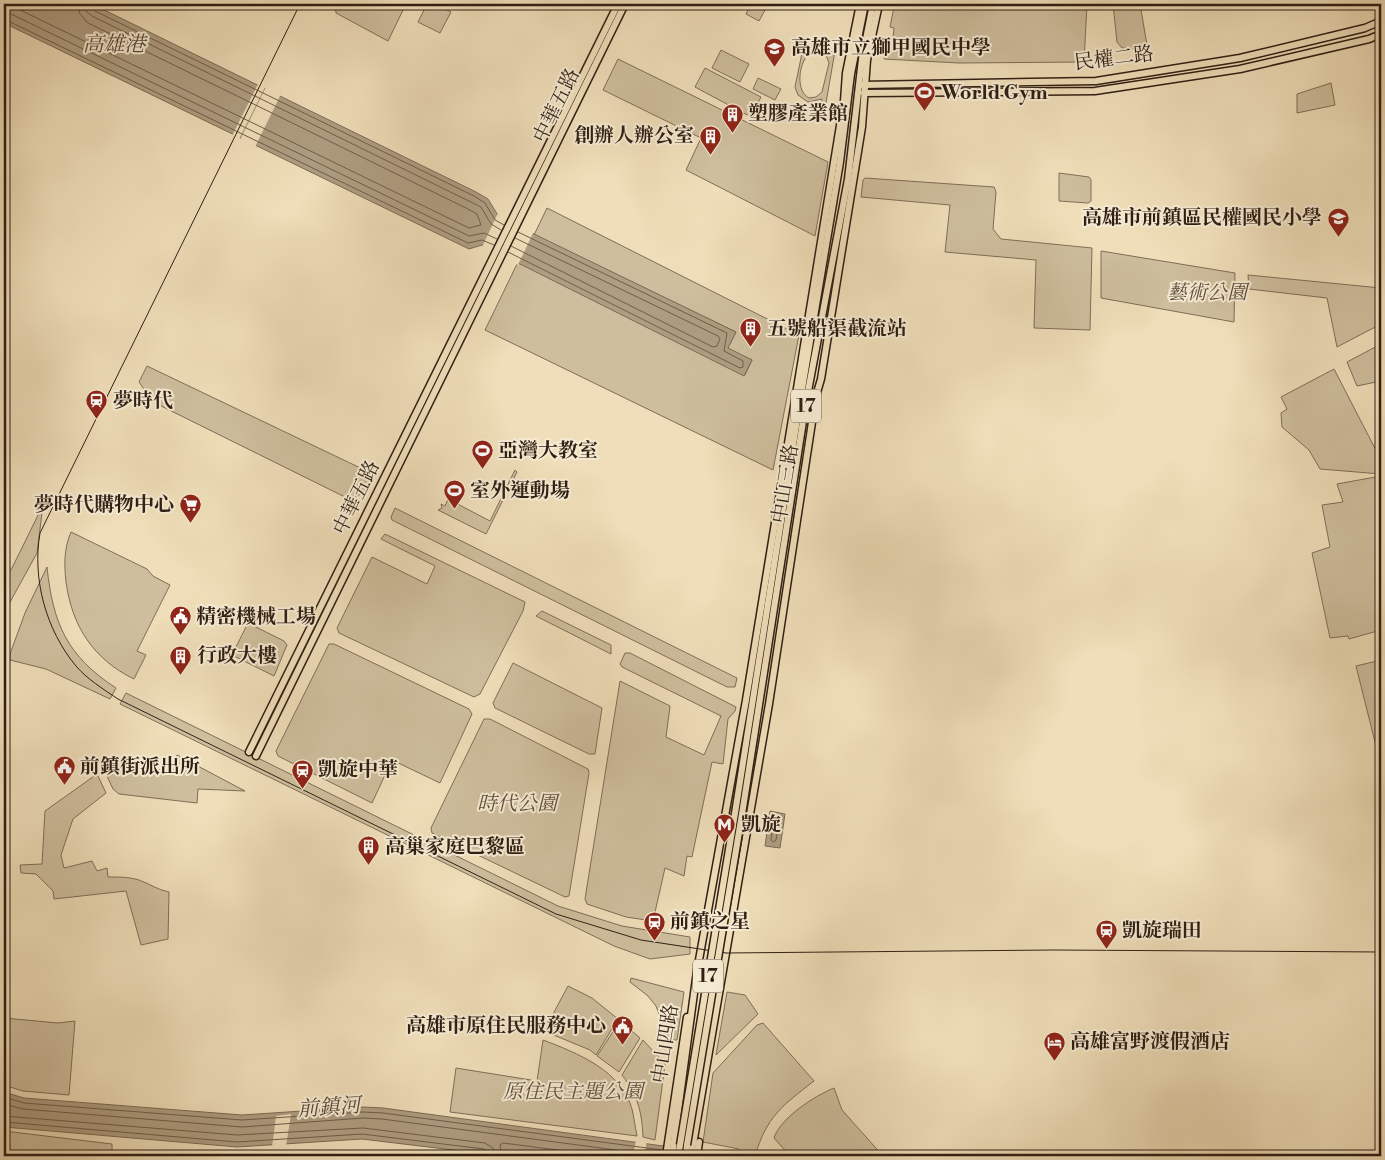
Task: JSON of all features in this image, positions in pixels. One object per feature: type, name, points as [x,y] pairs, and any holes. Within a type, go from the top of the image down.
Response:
[{"type":"main road","name":"中華五路","points":[[515,221],[618,4]]},
{"type":"main road","name":"中華五路","points":[[515,221],[625,4]]},
{"type":"main road","name":"中山三路","points":[[673,1145],[736,807],[798,408],[840,162],[848,83],[860,4]]},
{"type":"main road","name":"中山三路","points":[[848,83],[866,4]]},
{"type":"main road","name":"中山三路","points":[[693,1147],[723,992],[720,986],[729,941],[866,93],[862,85],[873,4]]},
{"type":"main road","name":"中山三路","points":[[693,1147],[806,402],[848,179],[858,93],[862,85],[868,60],[879,4]]},
{"type":"main road","name":"民權二路","points":[[848,83],[862,85],[1096,80],[1240,58],[1365,28],[1381,21]]},
{"type":"main road","name":"民權二路","points":[[847,91],[866,93],[1095,90],[1240,68],[1369,39],[1381,34]]},
{"type":"main road","name":"中山三路","points":[[704,936],[746,700],[847,91]]},
{"type":"main road","points":[[496,259],[515,221]]},
{"type":"main road","name":"中華五路","points":[[249,752],[496,259]]},
{"type":"main road","name":"中華五路","points":[[256,756],[496,259]]},
{"type":"main road","name":"中山四路","points":[[673,1145],[691,986],[696,980],[704,936]]},
{"type":"main road","name":"17","points":[[666,1156],[673,1145]]},
{"type":"main road","name":"17","points":[[672,1156],[673,1145]]},
{"type":"main road","name":"17","points":[[673,1145],[678,1156]]},
{"type":"main road","name":"17","points":[[686,1156],[693,1147]]},
{"type":"main road","name":"17","points":[[691,1156],[693,1147]]},
{"type":"main road","name":"17","points":[[693,1147],[697,1156]]},
{"type":"green space","points":[[335,4],[406,4],[388,41],[336,13]]},
{"type":"green space","points":[[427,4],[435,4],[451,12],[440,33],[418,22]]},
{"type":"green space","points":[[751,4],[765,10],[759,21],[746,14]]},
{"type":"green space","points":[[899,4],[1087,4],[1084,62],[959,63],[884,59],[888,38],[893,39],[894,28],[890,27],[894,7]]},
{"type":"green space","points":[[1113,4],[1140,4],[1147,45],[1141,45],[1137,49],[1122,48],[1117,42]]},
{"type":"green space","points":[[815,45],[823,47],[830,55],[831,51],[835,51],[823,120],[819,119],[822,99],[808,102],[798,95],[795,87],[802,53],[807,47]],"holes":[[[815,49],[826,55],[829,63],[822,92],[816,97],[809,98],[801,88],[800,72],[802,65],[805,58]]]},
{"type":"green space","points":[[721,50],[749,64],[740,82],[712,68]]},
{"type":"green space","points":[[618,59],[828,162],[815,236],[686,170],[701,138],[603,90]]},
{"type":"green space","points":[[705,68],[761,97],[751,117],[695,87]]},
{"type":"green space","points":[[758,78],[781,89],[775,100],[753,89]]},
{"type":"green space","points":[[1331,83],[1335,105],[1297,113],[1297,94]]},
{"type":"green space","points":[[1059,173],[1089,177],[1091,180],[1091,201],[1088,203],[1059,201]]},
{"type":"green space","points":[[865,178],[994,187],[996,192],[993,229],[1001,239],[1092,248],[1090,330],[1034,328],[1036,260],[945,252],[950,205],[861,197],[863,180]]},
{"type":"green space","points":[[547,208],[799,335],[773,470],[485,330],[518,262],[745,375],[752,360],[727,349],[736,332],[534,235]]},
{"type":"green space","name":"藝術公園","points":[[1101,251],[1235,273],[1234,322],[1101,298]]},
{"type":"green space","points":[[1248,275],[1381,288],[1381,324],[1337,347],[1327,298],[1249,289]]},
{"type":"green space","points":[[1381,344],[1381,381],[1357,386],[1347,362]]},
{"type":"green space","points":[[147,366],[373,474],[364,493],[356,496],[353,501],[143,397],[144,389],[139,382]]},
{"type":"green space","points":[[1334,369],[1381,460],[1381,474],[1320,469],[1309,450],[1282,427],[1281,413],[1287,409],[1281,397]]},
{"type":"green space","points":[[515,470],[517,472],[486,534],[438,510],[442,508],[441,504],[445,506],[448,499],[490,521]]},
{"type":"green space","points":[[1381,476],[1381,630],[1349,639],[1348,636],[1330,638],[1312,553],[1330,547],[1322,505],[1343,502],[1337,484]]},
{"type":"green space","points":[[43,505],[37,553],[4,613],[4,580],[12,568]]},
{"type":"green space","points":[[395,508],[737,678],[735,687],[727,687],[392,520],[391,517]]},
{"type":"green space","points":[[71,532],[147,569],[153,576],[170,585],[137,651],[146,655],[134,679],[107,662],[96,651],[79,627],[73,613],[65,569],[65,556]]},
{"type":"green space","points":[[385,534],[525,602],[523,611],[480,694],[474,697],[339,633],[337,628],[372,557],[427,584],[435,566],[381,539]]},
{"type":"green space","points":[[47,567],[53,605],[65,637],[85,664],[116,688],[110,699],[46,669],[10,660],[10,654],[25,613]]},
{"type":"green space","points":[[542,611],[611,645],[611,654],[536,616]]},
{"type":"green space","points":[[248,623],[284,641],[287,645],[274,676],[232,655]]},
{"type":"green space","points":[[329,644],[334,644],[469,709],[472,714],[440,783],[392,760],[372,803],[278,756],[276,751]]},
{"type":"green space","points":[[625,653],[630,653],[736,707],[728,719],[723,764],[712,762],[692,857],[687,856],[684,876],[665,868],[653,921],[626,917],[587,904],[585,899],[620,681],[670,706],[666,737],[704,755],[721,716],[622,667],[620,664]]},
{"type":"green space","points":[[1381,660],[1381,757],[1379,758],[1356,666]]},
{"type":"green space","points":[[513,663],[602,708],[595,754],[589,754],[495,708],[493,703]]},
{"type":"green space","points":[[126,693],[558,906],[622,926],[690,937],[690,954],[650,959],[614,946],[120,704]]},
{"type":"green space","name":"時代公園","points":[[484,719],[490,719],[588,769],[589,773],[569,896],[565,897],[432,833],[431,828]]},
{"type":"green space","points":[[177,755],[245,791],[198,789],[197,803],[119,794],[113,789],[100,761],[112,760],[117,765],[169,771]]},
{"type":"green space","points":[[97,774],[106,793],[73,819],[61,855],[64,868],[92,861],[97,871],[107,868],[108,877],[135,879],[169,892],[168,939],[141,945],[126,891],[54,899],[53,891],[36,874],[21,873],[20,865],[42,864],[45,811]]},
{"type":"green space","points":[[631,978],[684,992],[677,1040],[669,1040],[656,1006],[648,996],[630,982]]},
{"type":"green space","points":[[568,986],[592,998],[618,1019],[596,1055],[590,1050],[544,1031]]},
{"type":"green space","points":[[727,992],[745,995],[758,1014],[716,1055]]},
{"type":"green space","points":[[4,1018],[58,1023],[75,1021],[69,1095],[23,1091],[4,1085]]},
{"type":"green space","points":[[620,1021],[640,1038],[619,1072],[597,1056]]},
{"type":"green space","points":[[763,1023],[814,1081],[777,1113],[765,1131],[755,1156],[738,1156],[739,1149],[703,1142],[713,1073],[757,1025]]},
{"type":"green space","name":"原住民主題公園","points":[[543,1040],[583,1057],[608,1073],[626,1095],[632,1109],[637,1136],[450,1112],[456,1068],[537,1081]]},
{"type":"green space","points":[[643,1040],[665,1064],[655,1140],[643,1137],[642,1120],[638,1104],[632,1090],[622,1075]]},
{"type":"green space","points":[[834,1088],[842,1110],[883,1156],[790,1156],[774,1138],[783,1123],[799,1108]]},
{"type":"green space","points":[[4,1131],[112,1144],[112,1156],[4,1156]]},
{"type":"water","name":"高雄港","points":[[4,4],[92,4],[476,192],[488,199],[499,217],[736,332],[728,348],[752,360],[744,376],[482,245],[469,249],[4,23]]},
{"type":"water","points":[[770,811],[785,814],[780,848],[765,846]]},
{"type":"water","name":"前鎮河","points":[[4,1092],[24,1098],[242,1115],[363,1107],[383,1108],[737,1156],[503,1156],[362,1139],[237,1147],[4,1127]]},
{"type":"pier","points":[[258,84],[265,87],[239,139],[232,136]]},
{"type":"pier","points":[[266,87],[281,94],[255,147],[240,140]]},
{"type":"pier","points":[[499,211],[501,215],[534,231],[518,265],[482,247]]},
{"type":"pier","points":[[291,1114],[286,1146],[272,1147],[276,1116]]},
{"type":"pier","points":[[636,1140],[647,1141],[644,1156],[633,1156]]},
{"type":"tram line","points":[[300,4],[40,533],[38,568],[40,586],[49,620],[66,652],[76,666],[95,684],[118,699],[556,914],[641,940],[726,953],[1054,950],[1381,952]]},
{"type":"place","name":"高雄市立獅甲國民中學","points":[[775,67]]},
{"type":"place","name":"World Gym","points":[[925,112]]},
{"type":"place","name":"塑膠產業館","points":[[732,133]]},
{"type":"place","name":"創辦人辦公室","points":[[710,155]]},
{"type":"place","name":"高雄市前鎮區民權國民小學","points":[[1338,237]]},
{"type":"place","name":"五號船渠截流站","points":[[751,348]]},
{"type":"place","name":"夢時代","points":[[97,420]]},
{"type":"place","name":"亞灣大教室","points":[[482,470]]},
{"type":"place","name":"室外運動場","points":[[454,510]]},
{"type":"place","name":"夢時代購物中心","points":[[190,524]]},
{"type":"place","name":"精密機械工場","points":[[180,636]]},
{"type":"place","name":"行政大樓","points":[[181,675]]},
{"type":"place","name":"前鎮街派出所","points":[[64,786]]},
{"type":"place","name":"凱旋中華","points":[[302,789]]},
{"type":"place","name":"凱旋","points":[[725,844]]},
{"type":"place","name":"高巢家庭巴黎區","points":[[369,866]]},
{"type":"place","name":"前鎮之星","points":[[654,941]]},
{"type":"place","name":"凱旋瑞田","points":[[1106,950]]},
{"type":"place","name":"高雄市原住民服務中心","points":[[622,1045]]},
{"type":"place","name":"高雄富野渡假酒店","points":[[1054,1061]]}]
